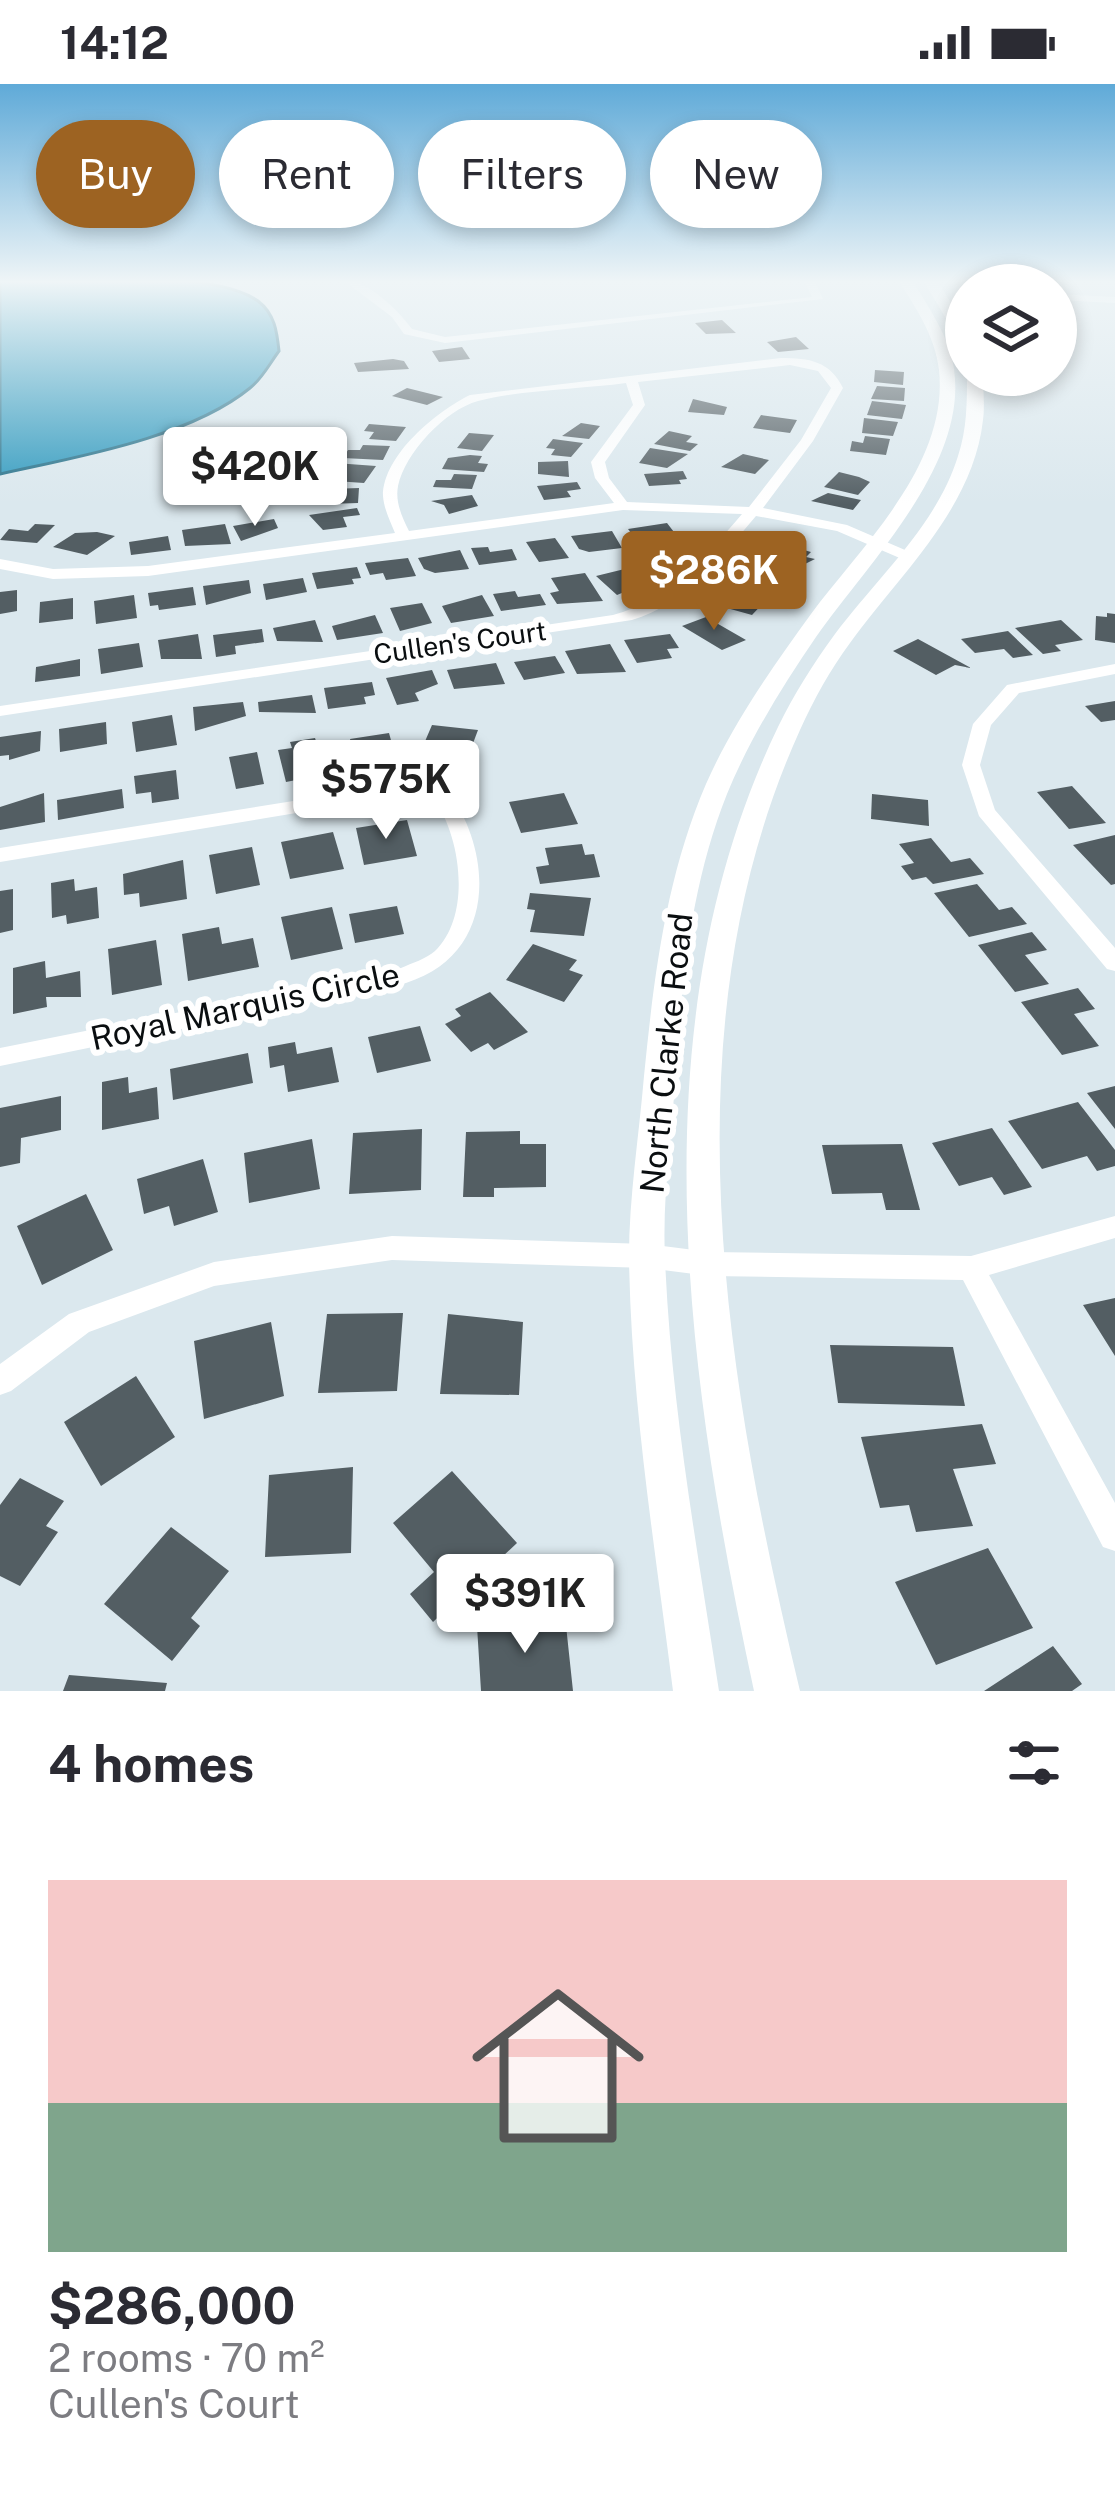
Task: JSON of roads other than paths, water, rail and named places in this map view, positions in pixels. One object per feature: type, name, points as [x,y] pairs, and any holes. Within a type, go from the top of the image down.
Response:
[{"type":"street","name":"North Clarke Road","points":[[696,1691],[668,1483],[647,1256],[665,996],[682,894],[712,800],[744,730],[934,454],[948,390],[942,355]]},
{"type":"street","name":"Cullen's Court","points":[[0,711],[613,620],[667,597],[750,514],[828,412],[837,388],[833,375],[799,361],[502,392],[440,414],[393,480],[392,508],[404,536]]},
{"type":"street","points":[[623,506],[598,462],[639,405],[631,379]]},
{"type":"street","name":"North Clarke Road","points":[[777,1691],[717,1371],[707,1085],[716,958],[746,834],[820,671],[950,496],[968,460],[976,426],[975,396]]},
{"type":"street","points":[[0,564],[53,574],[148,571],[623,506],[750,514],[907,556]]},
{"type":"street","points":[[1115,669],[1013,689],[982,724],[971,765],[986,812],[1115,963]]},
{"type":"street","name":"Royal Marquis Circle","points":[[0,855],[381,793],[440,793],[456,810],[470,859],[463,920],[444,956],[406,975],[0,1058]]},
{"type":"street","points":[[0,1381],[79,1323],[214,1274],[392,1248],[647,1256],[710,1264],[971,1268],[1115,1227]]},
{"type":"street","points":[[971,1268],[1115,1535]]},
{"type":"water","points":[[0,355],[276,355],[250,388],[196,420],[96,453],[0,474]]}]
